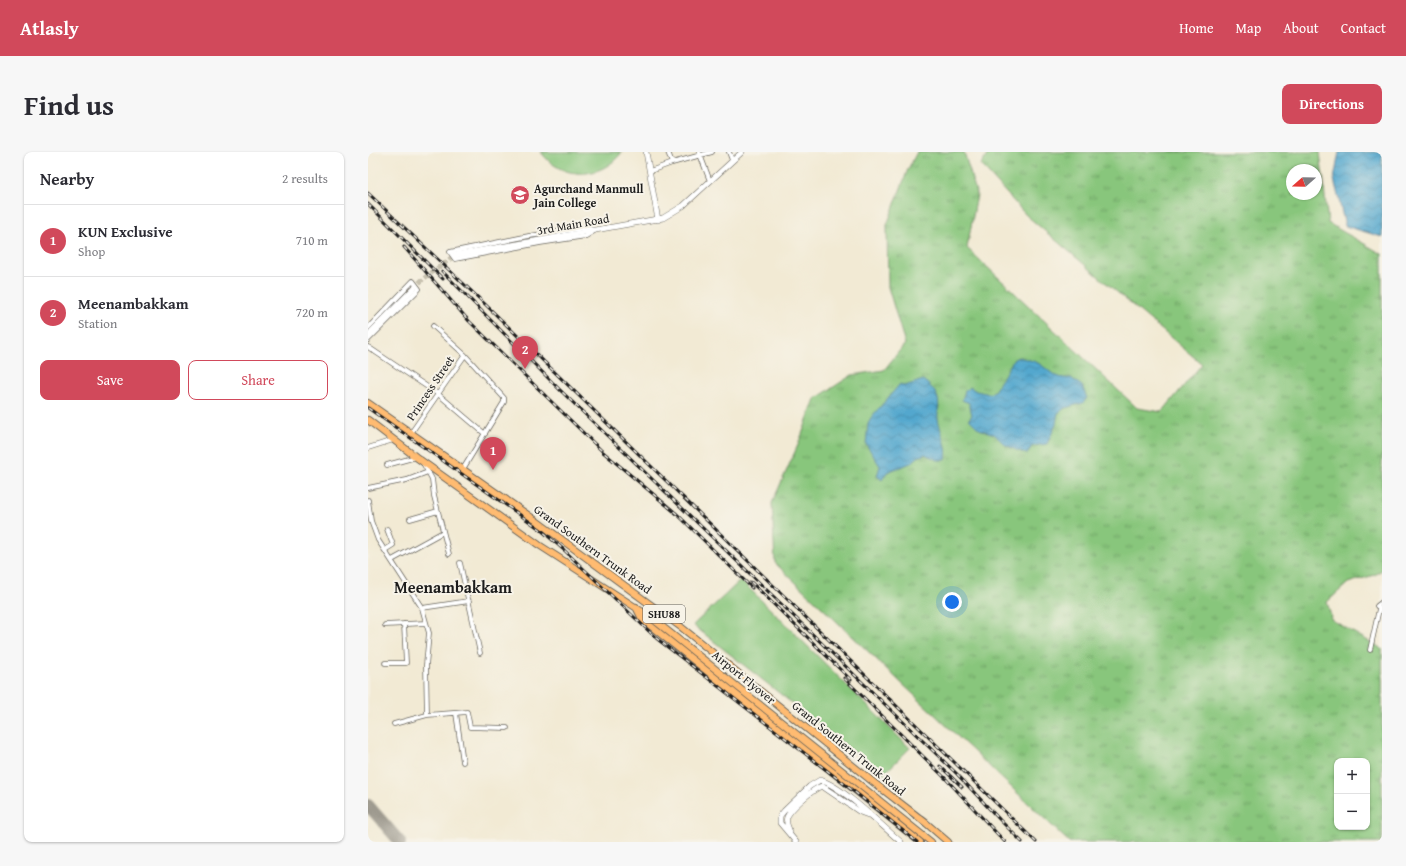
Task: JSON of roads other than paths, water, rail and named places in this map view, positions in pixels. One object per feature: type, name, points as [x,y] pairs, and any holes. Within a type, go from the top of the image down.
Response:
[{"type":"main road","name":"Grand Southern Trunk Road","points":[[368,403],[535,520],[681,627],[873,782],[926,822],[948,842]]},
{"type":"main road","name":"Grand Southern Trunk Road","points":[[368,420],[416,457],[539,545],[636,606]]},
{"type":"main road","name":"Airport Flyover","points":[[636,606],[931,842]]},
{"type":"main road","points":[[636,606],[642,619],[920,842]]},
{"type":"street","points":[[646,152],[658,220]]},
{"type":"street","points":[[668,152],[672,164]]},
{"type":"street","points":[[650,171],[700,154],[712,152]]},
{"type":"street","points":[[729,152],[732,160]]},
{"type":"street","name":"3rd Main Road","points":[[455,255],[658,220],[672,214],[683,206],[742,152]]},
{"type":"street","points":[[700,154],[710,181]]},
{"type":"street","points":[[585,228],[596,230],[586,236],[454,259],[450,252],[492,242],[551,232],[585,228]]},
{"type":"street","points":[[368,328],[413,280],[419,289],[368,340]]},
{"type":"street","points":[[368,335],[414,288]]},
{"type":"street","points":[[433,326],[465,355],[504,398],[504,402],[463,469]]},
{"type":"street","points":[[368,346],[438,394],[485,434]]},
{"type":"street","name":"Princess Street","points":[[411,433],[465,355]]},
{"type":"street","points":[[368,448],[393,440]]},
{"type":"street","points":[[387,465],[416,457]]},
{"type":"street","points":[[422,461],[432,479],[434,496],[449,554]]},
{"type":"street","points":[[368,488],[407,480],[428,472]]},
{"type":"street","points":[[368,500],[371,521],[378,540],[422,608],[429,633],[426,666],[428,715]]},
{"type":"street","points":[[410,519],[438,511]]},
{"type":"street","points":[[385,550],[393,545],[387,529]]},
{"type":"street","points":[[392,560],[443,532]]},
{"type":"street","points":[[460,563],[480,653]]},
{"type":"street","points":[[422,608],[469,601]]},
{"type":"street","points":[[1370,650],[1381,609],[1377,606],[1382,602]]},
{"type":"street","points":[[385,625],[426,623]]},
{"type":"street","points":[[385,663],[406,662],[404,624]]},
{"type":"street","points":[[394,724],[428,715],[467,712],[470,727],[507,728]]},
{"type":"street","points":[[456,713],[463,762]]},
{"type":"street","points":[[796,842],[780,823],[780,816],[814,783],[820,780],[829,783],[856,802],[901,842]]},
{"type":"street","points":[[800,842],[789,831],[786,822],[787,816],[818,787],[822,786],[860,812],[871,816]]},
{"type":"water","points":[[1339,152],[1382,152],[1382,237],[1345,226],[1334,179]]},
{"type":"water","points":[[1019,357],[1038,363],[1057,376],[1071,378],[1082,386],[1087,398],[1083,403],[1065,408],[1058,413],[1056,424],[1047,444],[1032,446],[1027,454],[1004,444],[994,434],[979,429],[969,419],[972,415],[969,403],[962,400],[965,391],[970,387],[976,391],[990,394],[995,390],[1014,359]]},
{"type":"water","points":[[923,380],[935,392],[939,403],[938,418],[946,449],[946,460],[937,460],[925,454],[918,457],[911,463],[887,472],[882,480],[877,476],[880,466],[866,444],[868,424],[873,415],[900,384],[905,386]]},
{"type":"tunnel","points":[[414,288],[423,279],[455,255]]},
{"type":"railway","points":[[368,193],[487,306],[1036,842]]},
{"type":"railway","points":[[368,204],[443,279]]},
{"type":"railway","points":[[404,247],[469,321],[603,452],[677,514],[752,588]]},
{"type":"railway","points":[[442,271],[560,390],[957,774],[1022,842]]},
{"type":"railway","points":[[368,408],[540,529],[656,638],[917,842]]},
{"type":"railway","points":[[751,582],[851,680]]},
{"type":"railway","points":[[844,678],[946,779],[1005,842]]},
{"type":"railway","points":[[940,766],[962,787]]},
{"type":"place","name":"Agurchand Manmull Jain College","points":[[520,195]]},
{"type":"place","name":"Meenambakkam","points":[[525,369]]},
{"type":"place","name":"KUN Exclusive","points":[[493,470]]},
{"type":"district","name":"Meenambakkam","points":[[453,587]]}]
